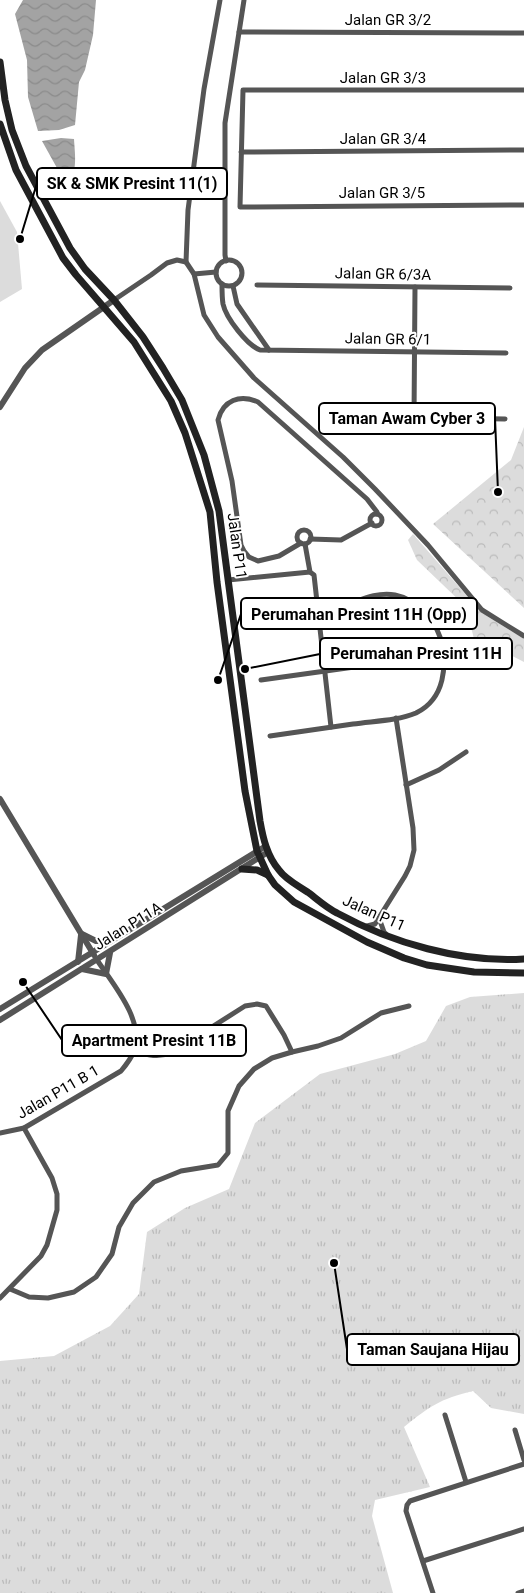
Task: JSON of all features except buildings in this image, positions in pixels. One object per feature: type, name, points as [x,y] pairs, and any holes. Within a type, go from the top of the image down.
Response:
[{"type":"main road","name":"Jalan P11","points":[[0,62],[4,100],[12,130],[26,166],[70,248],[85,269],[114,300],[143,337],[163,368],[182,400],[204,455],[219,511],[255,790],[267,849],[278,870],[335,912],[388,937],[432,949],[480,958],[524,959]]},
{"type":"main road","name":"Jalan P11","points":[[0,124],[16,170],[63,258],[134,342],[154,371],[171,401],[185,433],[210,512],[218,596],[245,791],[258,854],[268,875],[275,885],[294,902],[367,942],[404,958],[427,965],[474,972],[524,974]]},
{"type":"main road","points":[[215,566],[228,580],[218,596]]},
{"type":"main road","points":[[242,869],[257,870],[268,875]]},
{"type":"street","points":[[220,0],[204,89],[189,201],[186,262],[194,274],[204,315],[218,338],[254,378],[343,457],[375,489],[422,539],[482,610],[524,636]]},
{"type":"street","points":[[226,260],[225,123],[244,0]]},
{"type":"street","name":"Jalan GR 3/2","points":[[239,32],[524,33]]},
{"type":"street","name":"Jalan GR 3/3","points":[[241,152],[242,90],[524,90]]},
{"type":"street","name":"Jalan GR 3/4","points":[[241,152],[524,150]]},
{"type":"street","name":"Jalan GR 3/5","points":[[241,152],[240,207],[524,205]]},
{"type":"street","points":[[0,405],[25,368],[42,350],[167,263],[177,260],[186,262]]},
{"type":"street","points":[[226,260],[235,262],[241,268],[240,280],[233,286],[222,284],[217,279],[216,272],[219,265],[226,260]]},
{"type":"street","points":[[194,274],[216,272]]},
{"type":"street","points":[[222,284],[225,310],[236,304]]},
{"type":"street","name":"Jalan GR 6/3A","points":[[256,285],[510,288]]},
{"type":"street","points":[[233,286],[236,304],[270,350]]},
{"type":"street","points":[[414,418],[415,287]]},
{"type":"street","name":"Jalan GR 6/1","points":[[225,310],[246,340],[254,348],[260,350],[506,353]]},
{"type":"street","points":[[238,398],[248,398],[258,402],[367,499],[377,514],[381,516],[382,523],[378,526],[372,523],[341,540],[310,539],[279,556],[258,561],[249,557],[241,545],[232,481],[218,420],[220,413],[227,405],[238,398]]},
{"type":"street","points":[[338,416],[505,419]]},
{"type":"street","points":[[372,523],[371,517],[377,514]]},
{"type":"street","points":[[310,539],[309,532],[302,530],[298,532],[297,537],[303,543],[310,572],[314,575],[331,727]]},
{"type":"street","points":[[228,580],[310,572]]},
{"type":"street","points":[[254,620],[319,612],[382,594],[395,595],[405,598],[431,619],[438,630],[444,660],[443,680],[438,695],[417,712],[396,718],[270,736]]},
{"type":"street","points":[[261,680],[383,662]]},
{"type":"street","points":[[364,926],[376,924],[405,876],[414,850],[413,828],[396,718]]},
{"type":"street","points":[[406,785],[439,770],[466,752]]},
{"type":"street","points":[[0,798],[129,1010],[136,1030],[134,1051],[151,1056],[162,1056],[172,1053],[245,1006],[257,1004],[266,1006],[292,1052]]},
{"type":"street","name":"Jalan P11A","points":[[0,1010],[92,952],[267,849]]},
{"type":"street","name":"Jalan P11A","points":[[0,1020],[242,869],[258,854]]},
{"type":"street","points":[[379,918],[388,937]]},
{"type":"street","points":[[81,933],[90,939],[110,942]]},
{"type":"street","points":[[78,962],[81,933]]},
{"type":"street","points":[[106,974],[110,952]]},
{"type":"street","points":[[82,969],[106,974]]},
{"type":"street","points":[[10,1289],[29,1297],[48,1298],[74,1292],[96,1278],[112,1254],[119,1227],[133,1203],[154,1182],[181,1171],[218,1164],[228,1153],[228,1111],[238,1086],[254,1069],[272,1058],[341,1038],[381,1013],[409,1006]]},
{"type":"street","name":"Jalan P11 B 1","points":[[0,1133],[24,1128],[120,1071],[134,1051]]},
{"type":"street","points":[[0,1298],[41,1256],[47,1245],[57,1210],[57,1194],[52,1178],[24,1128]]},
{"type":"street","points":[[445,1415],[466,1482]]},
{"type":"street","points":[[515,1430],[524,1460]]},
{"type":"street","points":[[433,1593],[406,1511],[407,1505],[410,1501],[524,1464]]},
{"type":"street","points":[[423,1561],[524,1529]]},
{"type":"street","points":[[518,1593],[524,1591]]},
{"type":"green space","points":[[0,201],[17,232],[22,289],[0,302]]},
{"type":"green space","points":[[524,427],[524,608],[433,524],[511,460]]},
{"type":"green space","points":[[413,534],[482,613],[524,639],[524,662],[489,644],[487,659],[478,655],[466,607],[417,560],[408,540]]},
{"type":"green space","points":[[524,993],[524,1414],[491,1408],[473,1391],[436,1404],[404,1427],[430,1487],[375,1500],[372,1516],[393,1593],[0,1593],[0,1361],[54,1356],[110,1326],[139,1294],[147,1232],[185,1208],[229,1189],[255,1123],[320,1074],[395,1054],[426,1041],[446,1006],[470,997]]},
{"type":"water","points":[[23,0],[96,0],[93,35],[85,70],[79,82],[75,125],[59,130],[38,131],[28,97],[27,60],[15,14]]},
{"type":"water","points":[[61,138],[74,139],[74,169],[67,186],[42,141]]},
{"type":"place","name":"SK & SMK Presint 11(1)","points":[[20,239]]},
{"type":"place","name":"Taman Awam Cyber 3","points":[[498,492]]},
{"type":"place","name":"Perumahan Presint 11H","points":[[245,669]]},
{"type":"place","name":"Perumahan Presint 11H (Opp)","points":[[218,680]]},
{"type":"place","name":"Apartment Presint 11B","points":[[23,982]]},
{"type":"place","name":"Taman Saujana Hijau","points":[[334,1263]]}]
